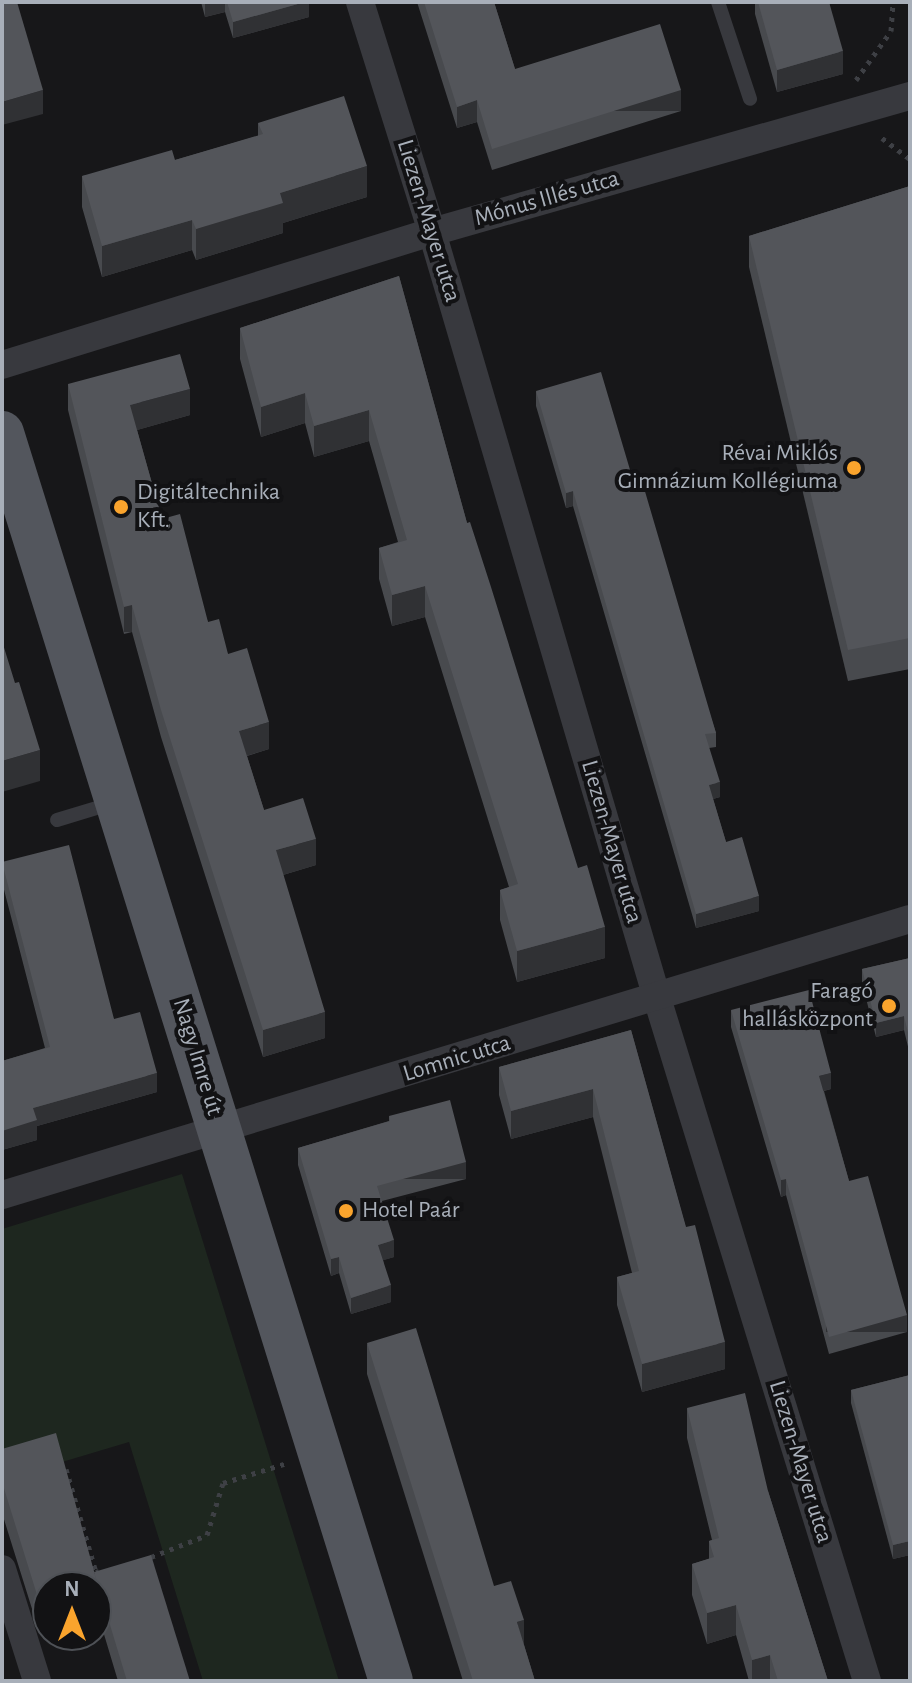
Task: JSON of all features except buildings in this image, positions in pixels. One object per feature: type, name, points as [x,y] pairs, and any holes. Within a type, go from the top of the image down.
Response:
[{"type":"main road","name":"Nagy Imre út","points":[[2,433],[391,1681]]},
{"type":"street","name":"Liezen-Mayer utca","points":[[360,2],[432,232],[657,998],[867,1681]]},
{"type":"street","name":"Mónus Illés utca","points":[[2,365],[432,232],[910,96]]},
{"type":"street","name":"Lomnic utca","points":[[2,1195],[910,919]]},
{"type":"street","points":[[2,1569],[37,1681]]},
{"type":"lane","points":[[718,2],[750,99]]},
{"type":"lane","points":[[57,820],[117,802]]},
{"type":"path","points":[[137,1561],[207,1535],[223,1483],[321,1452]]},
{"type":"path","points":[[65,1468],[96,1572],[109,1568]]},
{"type":"path","points":[[151,1557],[155,1571]]},
{"type":"shaded area","points":[[182,1174],[339,1681],[203,1681],[129,1442],[2,1480],[2,1229]]},
{"type":"place","name":"Révai Miklós Gimnázium Kollégiuma","points":[[854,468]]},
{"type":"place","name":"Digitáltechnika Kft.","points":[[121,507]]},
{"type":"place","name":"Faragó hallásközpont","points":[[889,1006]]},
{"type":"place","name":"Hotel Paár","points":[[346,1211]]}]
